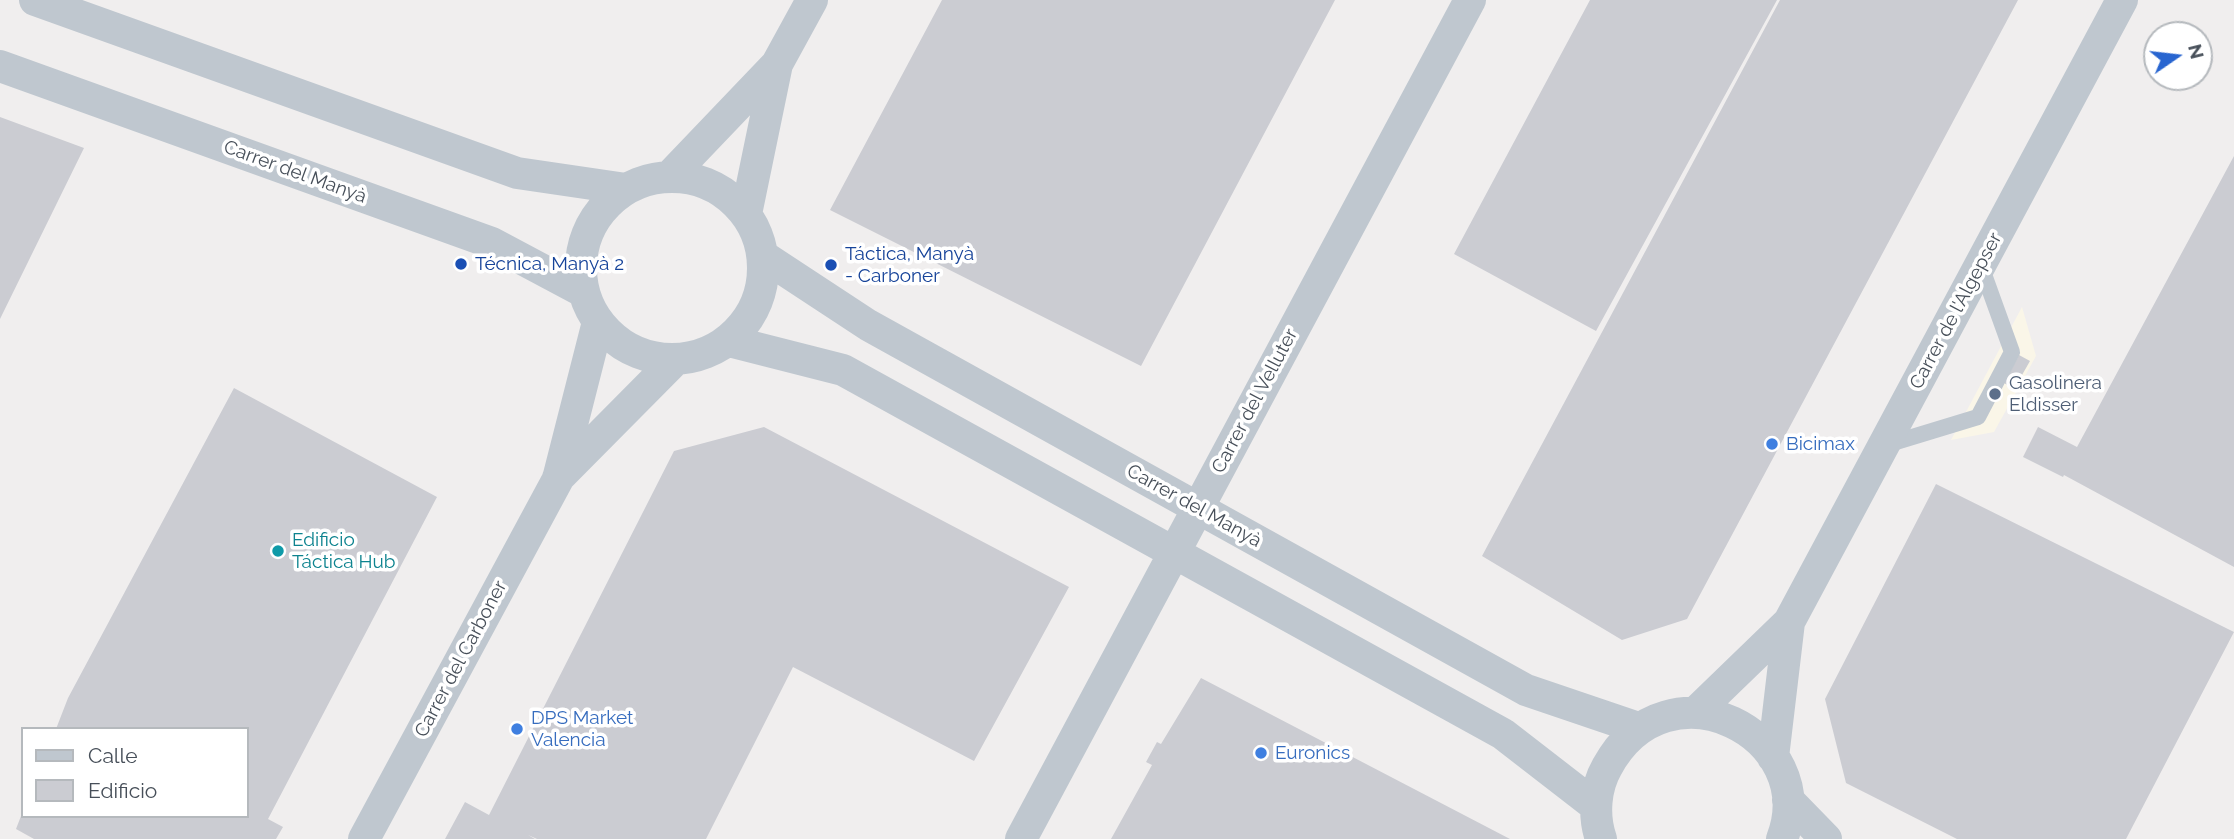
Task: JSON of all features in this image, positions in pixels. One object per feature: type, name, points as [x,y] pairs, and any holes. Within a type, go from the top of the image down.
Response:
[{"type":"street","points":[[35,0],[517,173],[626,189]]},
{"type":"street","points":[[669,177],[777,64],[812,0]]},
{"type":"street","name":"Carrer del Velluter","points":[[1021,839],[1470,0]]},
{"type":"street","name":"Carrer de l'Algepser","points":[[1789,622],[2122,0]]},
{"type":"street","points":[[746,214],[777,64]]},
{"type":"street","name":"Carrer del Manyà","points":[[0,66],[492,243],[584,292]]},
{"type":"street","points":[[669,177],[698,180],[725,193],[746,214],[757,234],[763,256],[761,288],[750,317],[729,341],[704,355],[675,360],[645,357],[618,343],[598,322],[589,307],[584,292],[581,262],[587,233],[603,208],[626,189],[647,180],[669,177]]},
{"type":"street","name":"Carrer del Manyà","points":[[763,256],[868,325],[1526,691],[1638,728]]},
{"type":"street","name":"Carrer del Carboner","points":[[364,839],[558,479],[598,322]]},
{"type":"street","points":[[729,341],[843,370],[1503,734],[1596,806]]},
{"type":"street","name":"Carrer del Carboner","points":[[558,479],[675,360]]},
{"type":"street","points":[[1696,712],[1789,622]]},
{"type":"street","points":[[1773,757],[1789,622]]},
{"type":"street","points":[[1601,839],[1596,806],[1601,776],[1616,749],[1638,728],[1666,715],[1696,712],[1726,719],[1753,734],[1773,757],[1783,778],[1788,800],[1786,828],[1782,839]]},
{"type":"street","points":[[1788,800],[1826,839]]},
{"type":"lane","points":[[1883,446],[1978,417],[2012,352],[1980,264]]},
{"type":"shaded area","name":"Gasolinera Eldisser","points":[[2022,307],[2036,356],[1994,432],[1951,440]]},
{"type":"building","points":[[942,0],[1335,0],[1141,366],[830,210]]},
{"type":"building","points":[[1590,0],[1777,0],[1596,331],[1454,254]]},
{"type":"building","points":[[1780,0],[2018,0],[1687,619],[1622,640],[1482,556]]},
{"type":"building","points":[[0,117],[84,148],[0,319]]},
{"type":"building","points":[[2234,156],[2234,567],[2064,475],[2063,477],[2023,457],[2038,427],[2077,447]]},
{"type":"building","points":[[2019,355],[2030,361],[2014,389],[2004,383]]},
{"type":"building","name":"Edificio Táctica Hub","points":[[234,388],[437,497],[268,819],[283,827],[276,839],[34,839],[16,829],[21,816],[248,818],[248,727],[57,727],[68,698]]},
{"type":"building","points":[[764,427],[1069,587],[974,761],[793,667],[706,839],[537,839],[528,835],[535,839],[445,839],[465,802],[489,815],[674,451]]},
{"type":"building","points":[[1936,484],[2234,632],[2126,839],[1957,839],[1846,783],[1825,699]]},
{"type":"building","name":"Euronics","points":[[1201,678],[1510,839],[1111,839],[1152,765],[1146,762],[1157,742],[1161,744]]},
{"type":"place","name":"Técnica, Manyà 2","points":[[461,264]]},
{"type":"place","name":"Táctica, Manyà - Carboner","points":[[831,265]]},
{"type":"place","name":"Gasolinera Eldisser","points":[[1995,394]]},
{"type":"place","name":"Bicimax","points":[[1772,444]]},
{"type":"place","name":"Edificio Táctica Hub","points":[[278,551]]},
{"type":"place","name":"DPS Market Valencia","points":[[517,729]]},
{"type":"place","name":"Euronics","points":[[1261,753]]}]
